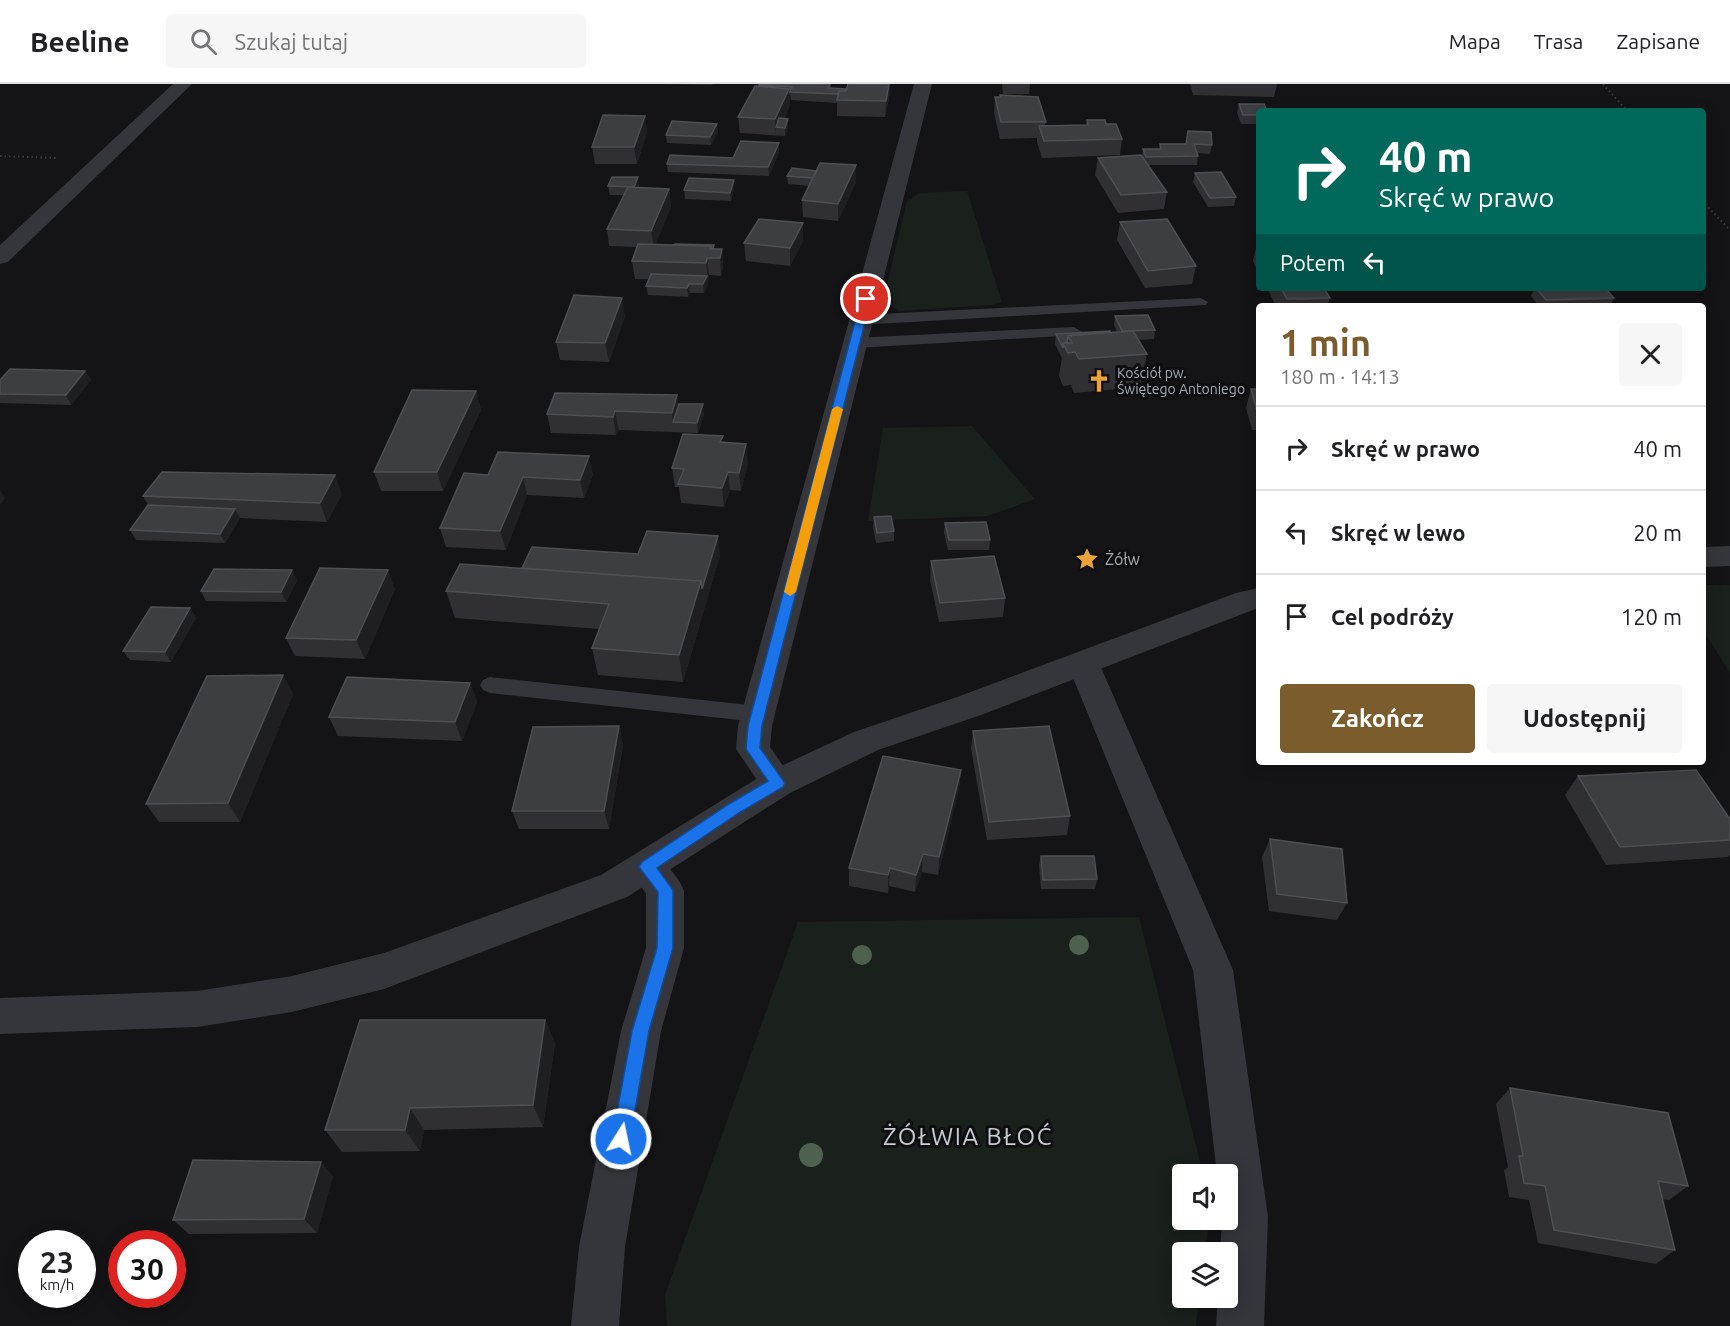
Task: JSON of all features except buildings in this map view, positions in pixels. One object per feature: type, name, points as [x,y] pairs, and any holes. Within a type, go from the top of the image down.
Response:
[{"type":"street","points":[[0,257],[183,84]]},
{"type":"street","points":[[778,783],[753,749],[755,726],[923,84]]},
{"type":"street","points":[[1706,557],[1730,556]]},
{"type":"street","points":[[0,1016],[197,1009],[292,994],[384,971],[614,886],[778,783],[866,741],[972,705],[1256,598]]},
{"type":"street","points":[[1083,663],[1213,970],[1245,1217],[1240,1326]]},
{"type":"street","points":[[594,1326],[602,1247],[641,1031],[665,948],[665,890],[647,867]]},
{"type":"lane","points":[[857,332],[1201,302]]},
{"type":"lane","points":[[857,332],[1074,332]]},
{"type":"lane","points":[[490,685],[758,714]]},
{"type":"path","points":[[1603,84],[1624,108]]},
{"type":"path","points":[[0,156],[102,160]]},
{"type":"path","points":[[1706,205],[1730,230]]},
{"type":"shaded area","points":[[967,191],[1002,302],[992,305],[899,311],[883,301],[907,201],[920,193]]},
{"type":"shaded area","points":[[972,426],[1035,499],[988,516],[868,521],[883,428]]},
{"type":"shaded area","points":[[1706,585],[1730,585],[1730,673],[1706,635]]},
{"type":"shaded area","points":[[1139,917],[1201,1164],[1172,1164],[1172,1230],[1208,1230],[1206,1242],[1172,1242],[1172,1308],[1198,1308],[1196,1326],[667,1326],[665,1295],[798,922]]},
{"type":"slow traffic","points":[[790,592],[837,409]]},
{"type":"place","name":"Kościół pw. Świętego Antoniego","points":[[1099,381]]},
{"type":"place","name":"Żółw","points":[[1087,559]]},
{"type":"district","name":"ŻÓŁWIA BŁOĆ","points":[[968,1136]]},
{"type":"route","points":[[621,1139],[641,1031],[665,948],[665,890],[647,867],[734,809],[778,783],[753,749],[755,726],[866,299]]}]
